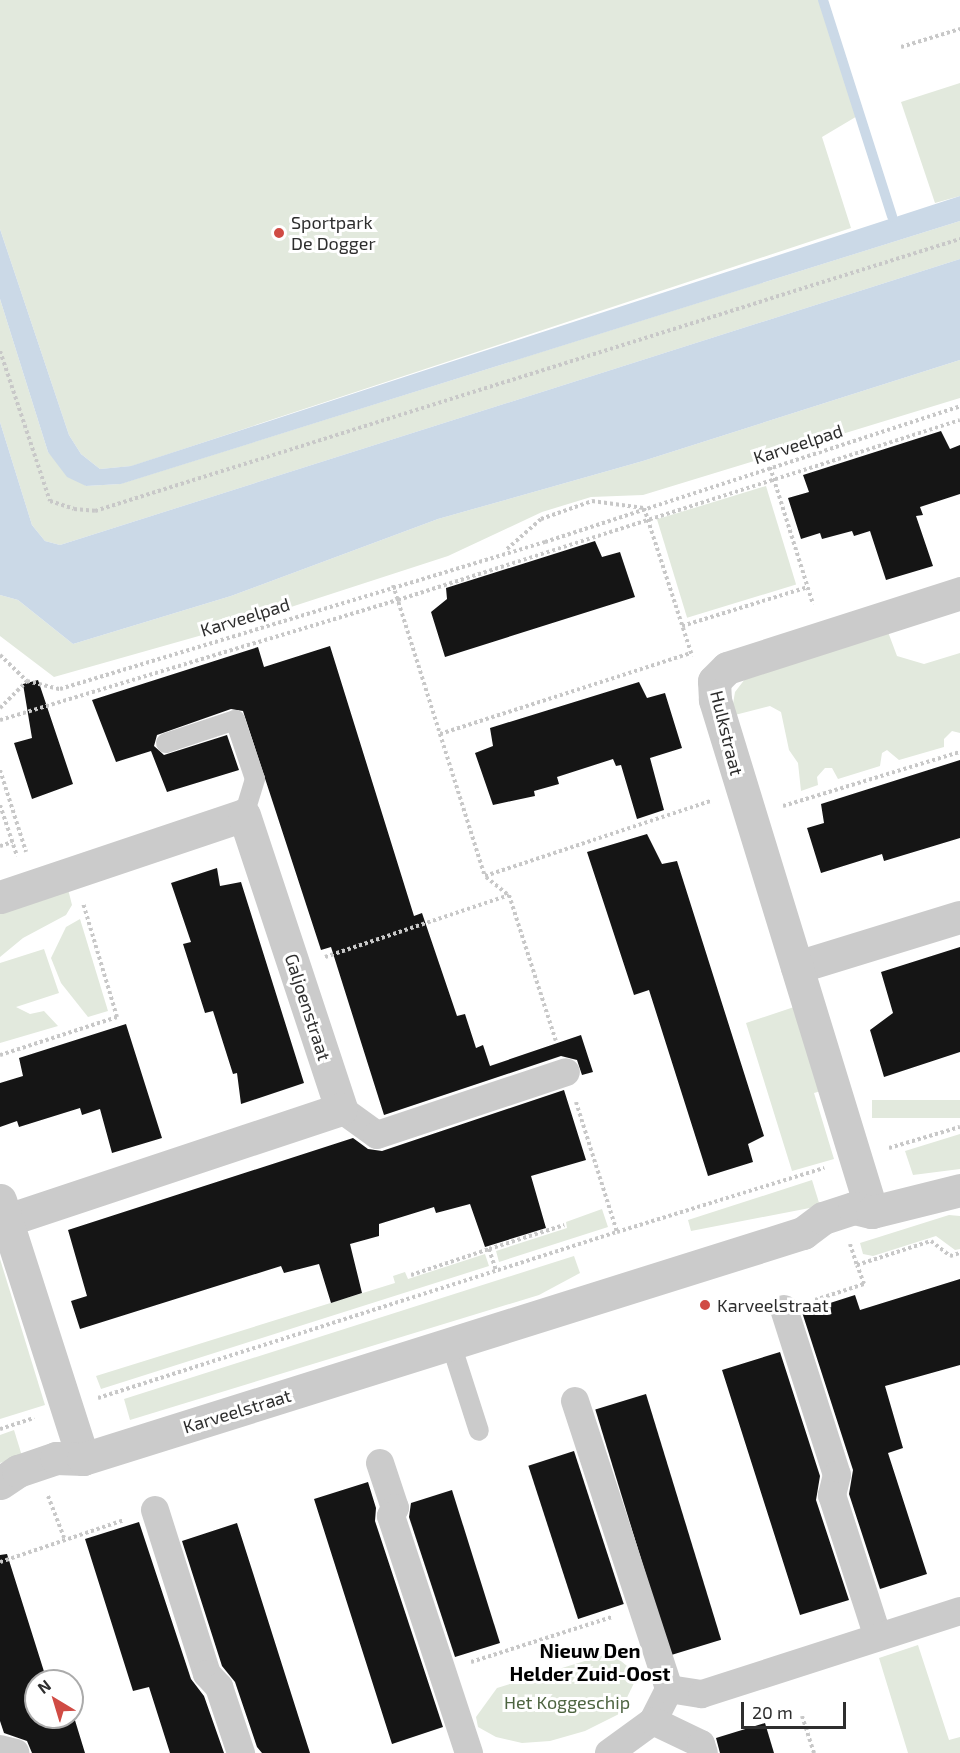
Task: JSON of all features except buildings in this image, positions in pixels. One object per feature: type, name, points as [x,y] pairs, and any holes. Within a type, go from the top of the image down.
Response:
[{"type":"street","name":"Hulkstraat","points":[[859,1221],[856,1159],[715,700],[714,681],[727,668],[823,635],[960,593]]},
{"type":"street","points":[[21,890],[244,815]]},
{"type":"street","name":"Galjoenstraat","points":[[244,815],[341,1109]]},
{"type":"street","points":[[797,967],[960,917]]},
{"type":"street","points":[[83,1459],[3,1210],[341,1109],[377,1135],[566,1072]]},
{"type":"street","name":"Karveelstraat","points":[[0,1483],[18,1471],[56,1458],[83,1459],[803,1233],[823,1218],[847,1210],[859,1221],[960,1190]]},
{"type":"street","points":[[784,1309],[837,1475],[832,1495],[878,1637]]},
{"type":"street","points":[[574,1401],[644,1606],[669,1689],[653,1721],[609,1753]]},
{"type":"street","name":"Karveelstraat","points":[[0,1488],[26,1488],[62,1476],[83,1459]]},
{"type":"street","points":[[380,1463],[395,1508],[391,1516],[469,1753]]},
{"type":"street","points":[[155,1510],[207,1674],[219,1687],[241,1753]]},
{"type":"street","points":[[669,1689],[702,1694],[960,1611]]},
{"type":"street","points":[[653,1721],[701,1744],[704,1753]]},
{"type":"street","points":[[0,1749],[16,1753]]},
{"type":"lane","points":[[166,743],[235,720],[255,779],[244,815]]},
{"type":"lane","points":[[451,1344],[479,1431]]},
{"type":"path","points":[[901,48],[960,29]]},
{"type":"path","points":[[0,351],[50,501],[74,509],[95,511],[960,238]]},
{"type":"path","name":"Karveelpad","points":[[27,681],[60,689],[506,550],[545,542],[960,406]]},
{"type":"path","points":[[0,720],[398,600],[960,420]]},
{"type":"path","points":[[770,467],[823,635]]},
{"type":"path","name":"Karveelpad","points":[[506,550],[541,519],[592,501],[644,508]]},
{"type":"path","points":[[644,508],[694,662],[714,681]]},
{"type":"path","points":[[393,585],[485,876],[508,895]]},
{"type":"path","points":[[682,626],[808,587]]},
{"type":"path","points":[[440,734],[691,653]]},
{"type":"path","points":[[0,655],[27,681],[0,708]]},
{"type":"path","points":[[485,876],[747,804],[960,752]]},
{"type":"path","points":[[0,770],[21,890]]},
{"type":"path","points":[[0,805],[12,842],[21,890]]},
{"type":"path","points":[[0,846],[12,842]]},
{"type":"path","points":[[0,1055],[117,1017],[73,872]]},
{"type":"path","points":[[856,1159],[960,1127]]},
{"type":"path","points":[[828,1295],[864,1284],[857,1265],[859,1221]]},
{"type":"path","points":[[411,1275],[564,1225]]},
{"type":"path","points":[[66,1408],[617,1232]]},
{"type":"path","points":[[857,1265],[931,1241],[950,1256],[960,1253]]},
{"type":"path","points":[[489,1250],[496,1271]]},
{"type":"path","points":[[0,1562],[112,1524]]},
{"type":"path","points":[[442,1672],[644,1606]]},
{"type":"path","points":[[802,1716],[814,1753]]},
{"type":"green space","name":"Sportpark De Dogger","points":[[0,0],[823,0],[859,115],[822,137],[851,228],[132,466],[100,469],[81,454],[69,435],[0,229]]},
{"type":"green space","points":[[960,83],[960,196],[935,203],[901,102]]},
{"type":"green space","points":[[960,221],[960,259],[60,545],[45,541],[32,525],[0,422],[0,299],[48,452],[86,486],[120,484]]},
{"type":"green space","points":[[960,360],[960,398],[643,495],[591,497],[542,512],[448,556],[220,630],[54,677],[0,636],[0,595],[18,600],[73,644],[231,596],[438,519],[643,461]]},
{"type":"green space","points":[[766,486],[796,584],[687,618],[657,519]]},
{"type":"green space","points":[[888,632],[897,656],[924,664],[960,653],[960,733],[952,731],[944,739],[944,747],[899,760],[887,750],[882,753],[880,766],[838,779],[832,768],[825,768],[817,777],[818,785],[801,791],[798,763],[789,750],[781,712],[770,706],[731,716],[735,692],[745,679]]},
{"type":"green space","points":[[68,889],[72,905],[66,915],[23,938],[0,957],[0,912]]},
{"type":"green space","points":[[80,919],[108,1011],[88,1017],[61,983],[51,958],[66,927]]},
{"type":"green space","points":[[44,949],[59,993],[16,1007],[30,1014],[44,1011],[58,1026],[0,1043],[0,963]]},
{"type":"green space","points":[[794,1007],[821,1091],[814,1093],[834,1159],[792,1171],[746,1023]]},
{"type":"green space","points":[[872,1100],[960,1100],[960,1118],[872,1118]]},
{"type":"green space","points":[[960,1134],[960,1169],[913,1175],[905,1151]]},
{"type":"green space","points":[[812,1180],[820,1206],[691,1231],[688,1220]]},
{"type":"green space","points":[[602,1209],[608,1227],[499,1262],[496,1251],[567,1228],[566,1222]]},
{"type":"green space","points":[[949,1215],[960,1216],[960,1249],[955,1250],[936,1236],[873,1256],[863,1254],[860,1243]]},
{"type":"green space","points":[[485,1254],[489,1266],[101,1389],[96,1376],[395,1283],[393,1276],[405,1272],[408,1279]]},
{"type":"green space","points":[[574,1256],[580,1273],[539,1295],[130,1420],[124,1399]]},
{"type":"green space","points":[[0,1259],[45,1405],[0,1419]]},
{"type":"green space","points":[[14,1430],[22,1456],[0,1463],[0,1435]]},
{"type":"green space","points":[[918,1645],[949,1740],[960,1737],[960,1753],[908,1753],[879,1658]]},
{"type":"green space","name":"Het Koggeschip","points":[[611,1653],[632,1670],[635,1681],[619,1714],[585,1731],[550,1741],[522,1743],[496,1737],[478,1727],[476,1717],[497,1688]]},
{"type":"water","points":[[960,196],[960,221],[121,484],[86,486],[67,477],[48,452],[0,299],[0,229],[69,435],[81,454],[100,469],[131,466]]},
{"type":"water","points":[[960,259],[960,360],[643,461],[438,519],[231,596],[73,644],[18,600],[0,595],[0,422],[32,525],[45,541],[60,545]]},
{"type":"waterway","points":[[823,0],[892,216]]},
{"type":"place","name":"Sportpark De Dogger","points":[[279,233]]},
{"type":"place","name":"Karveelstraat","points":[[705,1305]]},
{"type":"district","name":"Nieuw Den Helder Zuid-Oost","points":[[590,1662]]}]
